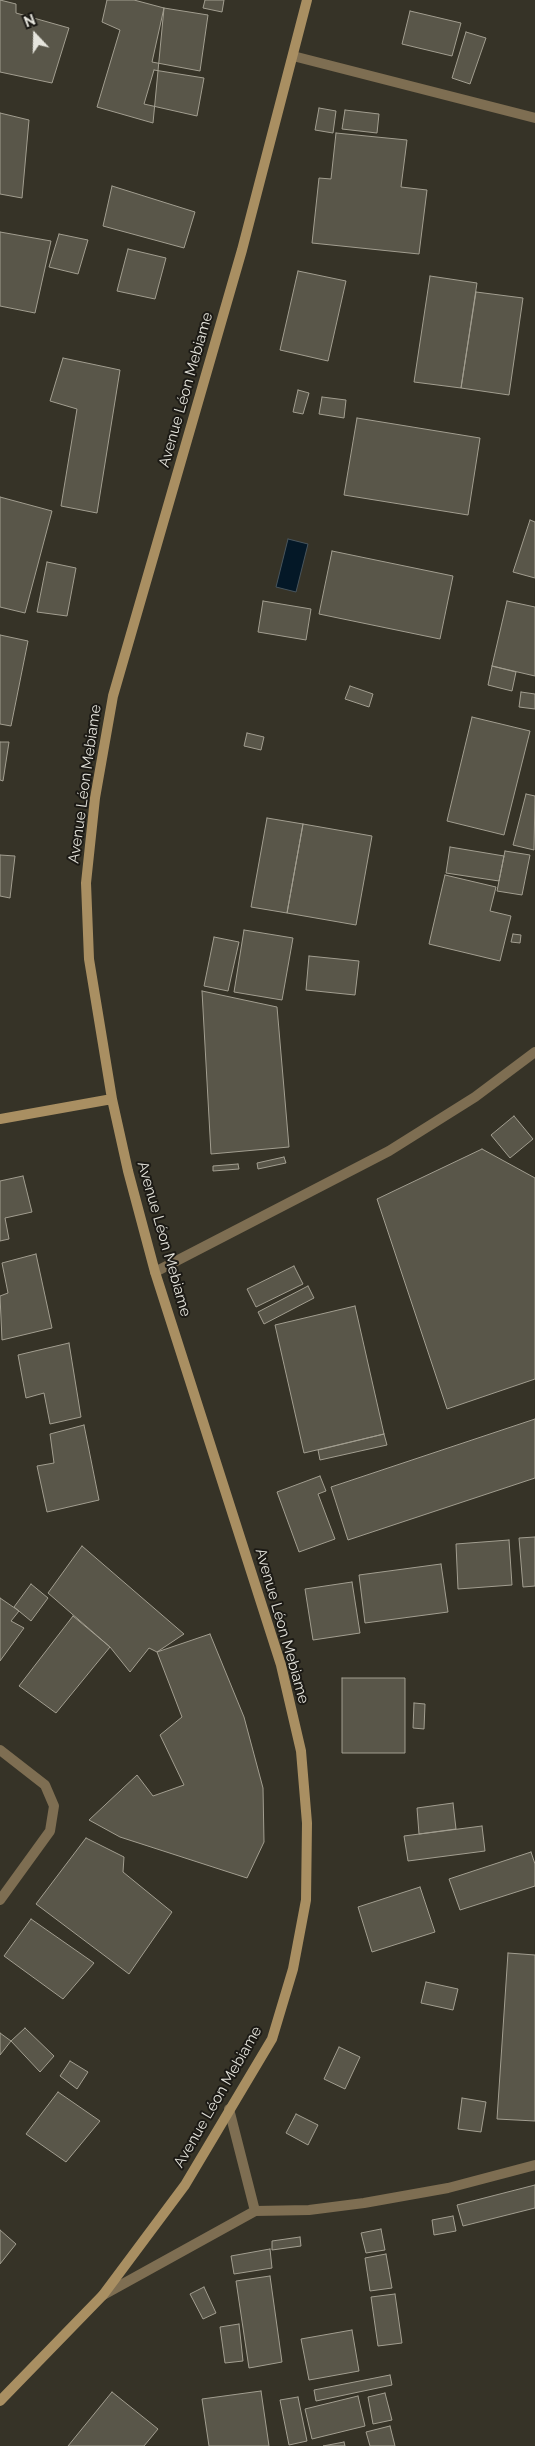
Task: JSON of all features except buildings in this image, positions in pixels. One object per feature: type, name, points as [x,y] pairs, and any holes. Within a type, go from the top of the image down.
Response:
[{"type":"street","name":"Avenue Léon Mebiame","points":[[0,2401],[103,2295],[185,2185],[272,2039],[293,1970],[306,1900],[307,1824],[301,1751],[282,1665],[155,1272],[112,1099],[90,959],[86,883],[95,798],[113,696],[242,250],[308,0]]},
{"type":"street","points":[[293,56],[535,118]]},
{"type":"street","points":[[155,1272],[389,1151],[475,1097],[535,1052]]},
{"type":"street","points":[[0,1120],[112,1099]]},
{"type":"street","points":[[0,1750],[45,1785],[54,1806],[50,1831],[0,1900]]},
{"type":"street","points":[[229,2109],[255,2211]]},
{"type":"street","points":[[103,2295],[255,2211],[309,2210],[364,2203],[448,2188],[535,2165]]},
{"type":"water","points":[[288,539],[308,544],[296,592],[276,587]]}]
